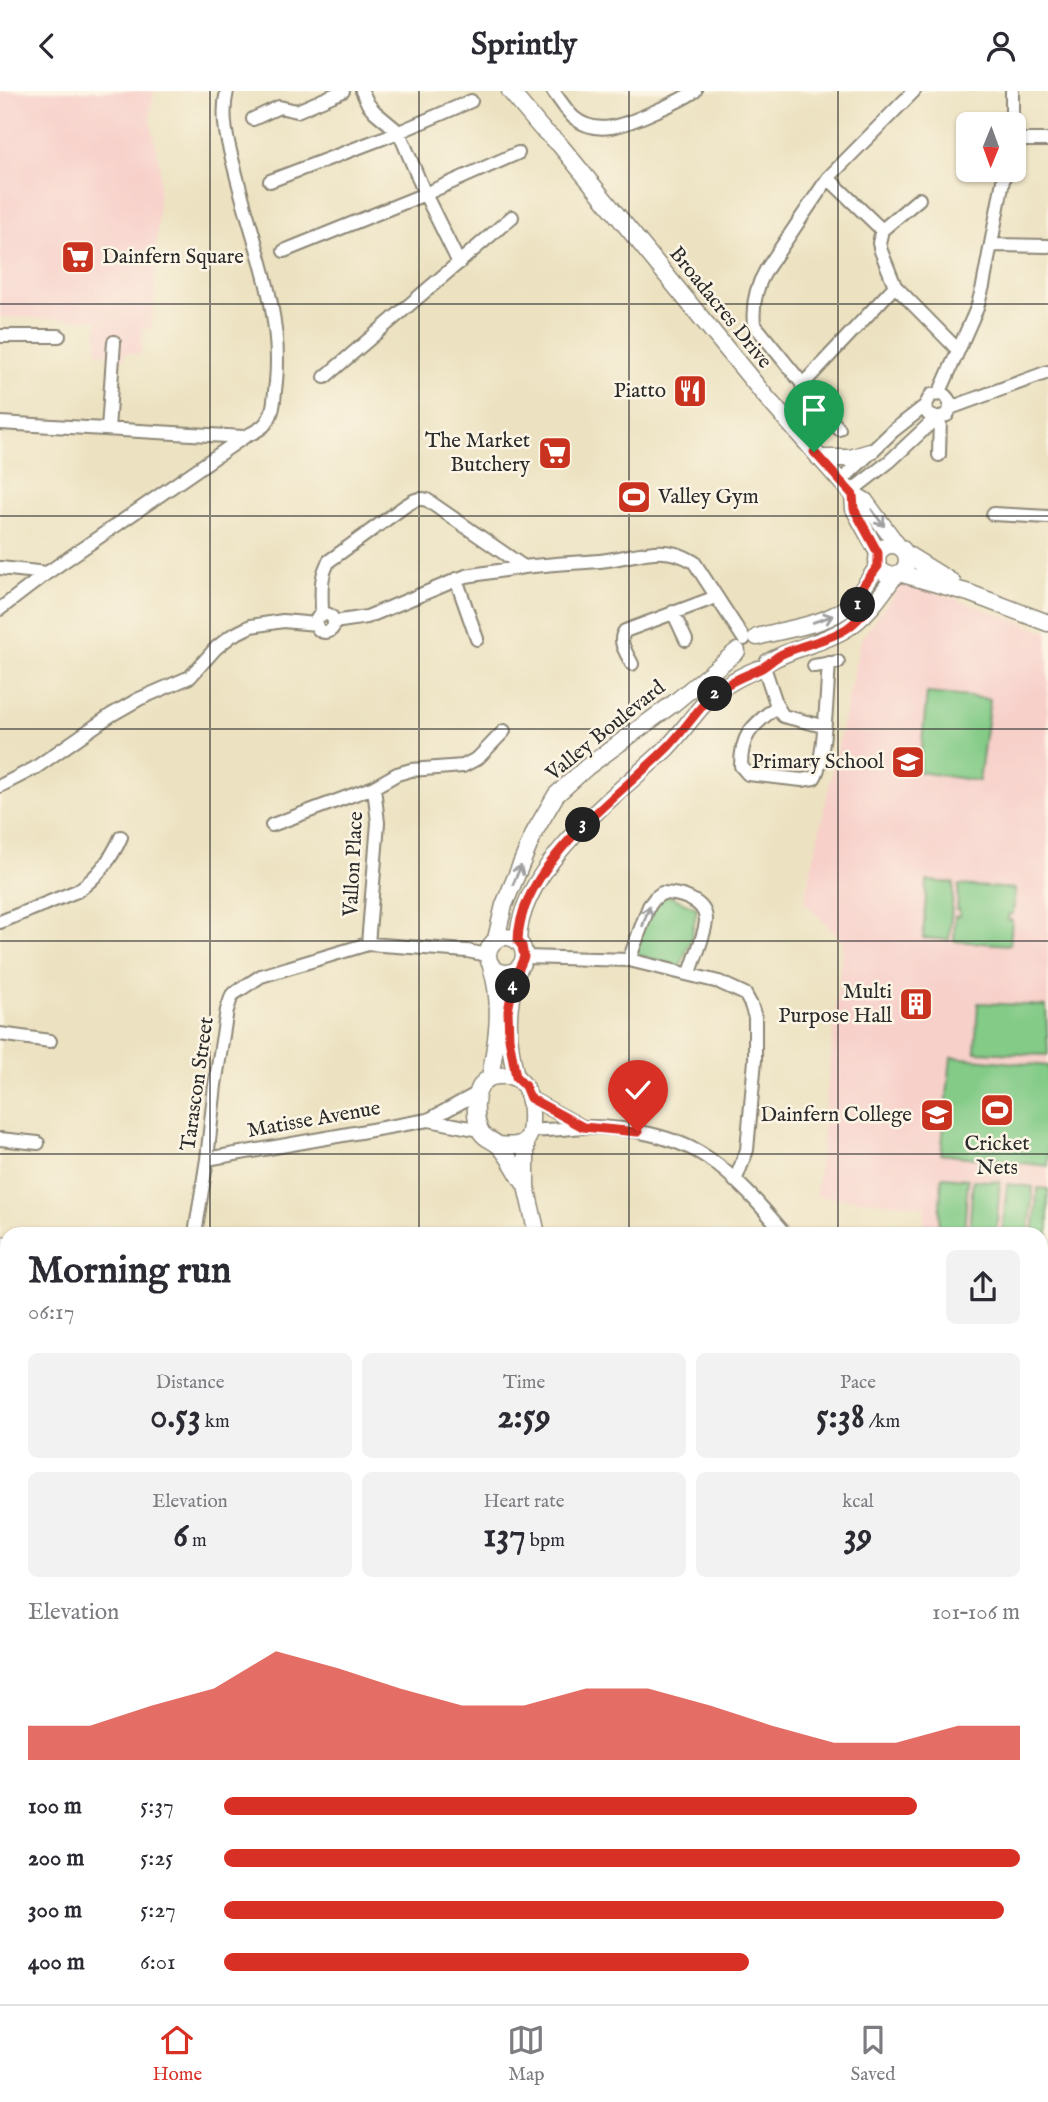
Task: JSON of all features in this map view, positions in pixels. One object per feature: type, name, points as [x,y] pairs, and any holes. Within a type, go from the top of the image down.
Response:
[{"type":"street","points":[[0,609],[47,573],[244,437],[262,428],[273,412],[278,353],[275,322],[225,130],[224,104],[227,91]]},
{"type":"street","points":[[253,119],[279,107],[297,111],[344,91]]},
{"type":"street","points":[[362,91],[375,112],[399,132],[425,194],[459,263]]},
{"type":"street","name":"Broadacres Drive","points":[[510,91],[541,128],[559,143],[757,387],[848,489],[865,501],[902,549],[969,593]]},
{"type":"street","name":"Broadacres Drive","points":[[521,91],[551,127],[559,143]]},
{"type":"street","points":[[553,91],[574,117],[592,126],[607,128],[624,125],[680,95],[695,91]]},
{"type":"street","points":[[839,429],[754,324],[754,297],[757,284],[828,178],[914,91]]},
{"type":"street","points":[[1012,91],[1012,112]]},
{"type":"street","points":[[270,181],[399,132],[471,101]]},
{"type":"street","points":[[1026,139],[1048,140]]},
{"type":"street","points":[[284,251],[518,153]]},
{"type":"street","points":[[828,178],[882,230]]},
{"type":"street","points":[[939,394],[977,308],[1003,182]]},
{"type":"street","points":[[919,199],[882,230],[879,243],[895,286],[957,349]]},
{"type":"street","points":[[325,377],[512,217]]},
{"type":"street","points":[[992,245],[1048,246]]},
{"type":"street","points":[[802,386],[895,286]]},
{"type":"street","points":[[0,336],[59,336]]},
{"type":"street","points":[[108,429],[114,342]]},
{"type":"street","points":[[950,408],[1048,372]]},
{"type":"street","points":[[931,395],[946,397],[950,408],[947,415],[938,418],[890,461],[848,489],[873,450],[925,406],[931,395]]},
{"type":"street","points":[[925,406],[928,414],[938,418]]},
{"type":"street","points":[[938,418],[940,455]]},
{"type":"street","points":[[0,423],[244,437]]},
{"type":"street","points":[[819,458],[850,458],[873,450]]},
{"type":"street","points":[[873,450],[890,461]]},
{"type":"street","name":"Broadacres Drive","points":[[848,489],[854,509],[883,572],[898,573],[969,593],[1048,623]]},
{"type":"street","points":[[319,619],[321,582],[329,561],[416,499],[427,500],[524,567]]},
{"type":"street","points":[[993,514],[1048,517]]},
{"type":"street","points":[[518,941],[525,907],[546,870],[584,824],[668,747],[704,703],[720,689],[783,653],[845,630],[866,611],[907,562],[902,549],[884,547],[878,559]]},
{"type":"street","points":[[0,786],[34,768],[111,715],[139,699],[190,677],[216,648],[231,636],[251,626],[319,619],[330,615],[334,622],[368,617],[456,579],[491,571],[598,561],[634,553],[677,553],[694,562],[746,642]]},
{"type":"street","name":"Valley Boulevard","points":[[496,939],[504,905],[536,831],[556,796],[587,767],[674,703],[746,642],[838,614],[853,600],[878,559]]},
{"type":"street","points":[[0,568],[47,573]]},
{"type":"street","points":[[456,579],[477,639]]},
{"type":"street","points":[[632,664],[622,642],[623,634],[632,628],[716,597]]},
{"type":"street","points":[[853,600],[866,611]]},
{"type":"street","points":[[673,612],[686,640]]},
{"type":"street","points":[[762,639],[769,647],[770,657],[763,666],[747,669],[742,666],[737,656],[746,642],[762,639]]},
{"type":"street","points":[[778,706],[752,726],[741,749],[741,766],[748,774],[802,780],[814,778],[821,756],[823,726],[834,663],[814,666]]},
{"type":"street","points":[[763,666],[785,717],[823,726]]},
{"type":"street","points":[[674,703],[689,723]]},
{"type":"street","name":"Vallon Place","points":[[272,825],[374,787],[397,774],[411,770],[463,766],[478,758],[504,731]]},
{"type":"street","name":"Vallon Place","points":[[368,944],[378,823],[374,787]]},
{"type":"street","points":[[0,922],[87,885],[121,837]]},
{"type":"street","points":[[629,960],[652,901],[662,893],[680,895],[700,906],[706,921],[690,974]]},
{"type":"street","points":[[490,1077],[498,1037],[499,1011],[498,991],[489,960],[492,943],[496,939],[508,937],[522,946],[522,963],[508,1011],[509,1038],[516,1077]]},
{"type":"street","name":"Tarascon Street","points":[[196,1227],[215,1085],[227,1010],[232,995],[261,976],[368,944],[455,950],[489,960]]},
{"type":"street","points":[[489,960],[502,973],[508,973],[522,963],[629,960],[719,982],[745,994],[755,1017],[755,1061],[747,1150],[735,1181]]},
{"type":"street","points":[[0,1034],[50,1041]]},
{"type":"street","points":[[526,1186],[499,1145],[480,1131],[477,1114],[478,1093],[480,1086],[490,1077],[516,1077],[525,1086],[530,1098],[526,1186],[535,1227]]},
{"type":"street","name":"Matisse Avenue","points":[[206,1159],[428,1120],[478,1093]]},
{"type":"street","points":[[530,1098],[583,1127]]},
{"type":"street","name":"Matisse Avenue","points":[[428,1120],[480,1131]]},
{"type":"street","points":[[499,1145],[517,1145],[528,1136],[583,1127],[618,1129],[664,1138],[706,1156],[735,1181],[778,1227]]},
{"type":"street","points":[[0,1139],[38,1143]]},
{"type":"shaded area","name":"Dainfern Square","points":[[0,91],[154,91],[150,118],[160,167],[155,288],[152,328],[143,328],[141,354],[124,353],[124,358],[114,357],[113,353],[97,353],[97,320],[0,317]]},
{"type":"shaded area","name":"Dainfern College","points":[[904,581],[1048,632],[1048,1227],[924,1227],[925,1206],[816,1196],[843,942],[804,902],[861,639]]},
{"type":"green space","points":[[927,693],[990,699],[979,781],[919,772]]},
{"type":"green space","points":[[927,881],[954,883],[949,940],[923,938]]},
{"type":"green space","points":[[959,885],[1015,889],[1013,914],[1009,914],[1008,920],[1012,920],[1010,945],[954,941],[955,916],[959,916]]},
{"type":"green space","points":[[662,893],[697,908],[691,939],[680,967],[635,954],[640,929]]},
{"type":"green space","points":[[978,1003],[1046,1006],[1048,1055],[975,1052]]},
{"type":"green space","name":"Cricket Nets","points":[[951,1057],[1048,1066],[1048,1166],[941,1154]]},
{"type":"green space","points":[[942,1177],[968,1179],[965,1227],[938,1227]]},
{"type":"green space","points":[[973,1180],[1000,1182],[997,1227],[970,1227]]},
{"type":"green space","points":[[1007,1184],[1033,1187],[1030,1227],[1003,1227]]},
{"type":"green space","points":[[1038,1188],[1048,1189],[1048,1227],[1034,1227]]},
{"type":"place","name":"Dainfern Square","points":[[78,257]]},
{"type":"place","name":"Piatto","points":[[690,391]]},
{"type":"place","name":"The Market Butchery","points":[[555,453]]},
{"type":"place","name":"Valley Gym","points":[[634,497]]},
{"type":"place","name":"Primary School","points":[[908,762]]},
{"type":"place","name":"Multi Purpose Hall","points":[[916,1004]]},
{"type":"place","name":"Cricket Nets","points":[[997,1110]]},
{"type":"place","name":"Dainfern College","points":[[937,1115]]},
{"type":"route","points":[[638,1132],[583,1127],[530,1098],[525,1086],[516,1077],[510,1053],[508,1011],[514,980],[524,961],[524,951],[518,941],[520,922],[535,889],[558,854],[584,824],[668,747],[704,703],[720,689],[741,676],[764,667],[783,653],[845,630],[866,611],[853,600],[878,566],[878,553],[854,509],[853,495],[814,452]]}]
